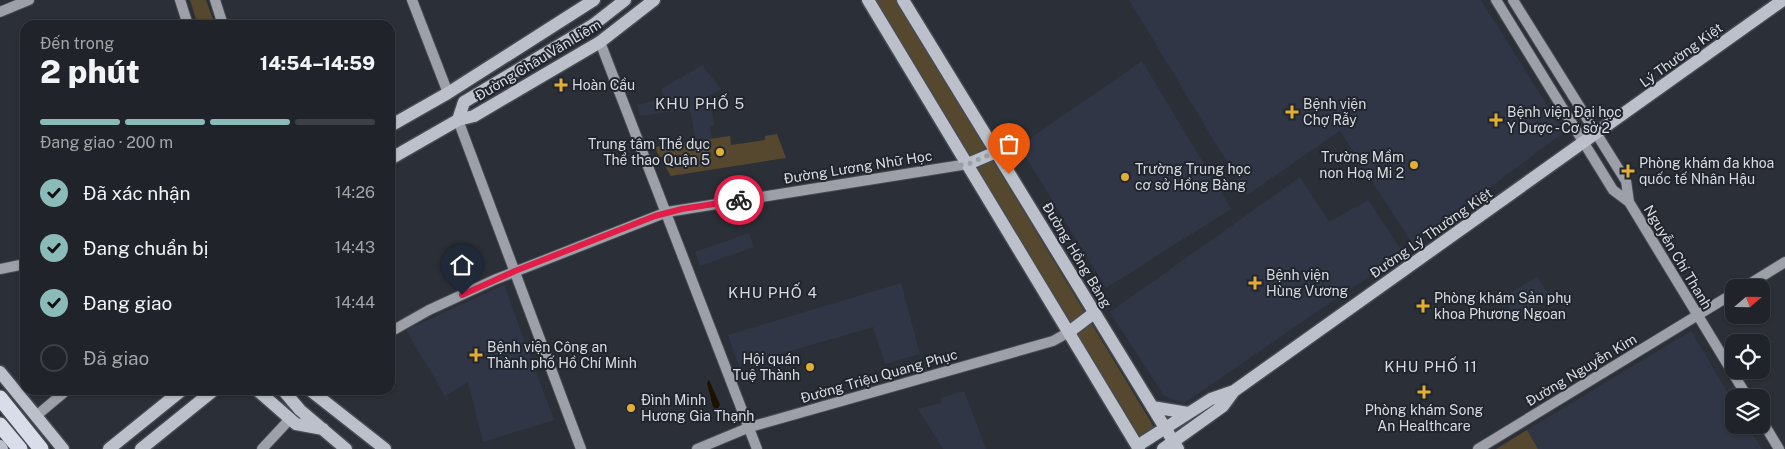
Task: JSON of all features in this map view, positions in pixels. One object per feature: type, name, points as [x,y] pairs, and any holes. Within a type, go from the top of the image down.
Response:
[{"type":"highway","points":[[0,398],[41,449]]},
{"type":"highway","points":[[0,425],[20,449]]},
{"type":"main road","points":[[0,12],[29,0]]},
{"type":"main road","points":[[180,0],[186,20]]},
{"type":"main road","points":[[215,0],[221,20]]},
{"type":"main road","points":[[412,0],[581,449]]},
{"type":"main road","name":"Đường Châu Văn Liêm","points":[[458,120],[464,102],[593,25],[625,0]]},
{"type":"main road","name":"Đường Châu Văn Liêm","points":[[395,156],[458,120],[474,116],[600,42],[654,0]]},
{"type":"main road","points":[[868,0],[1138,447]]},
{"type":"main road","name":"Đường Hồng Bàng","points":[[903,0],[1165,428],[1172,446]]},
{"type":"main road","points":[[1496,0],[1614,190],[1628,202]]},
{"type":"main road","name":"Lý Thường Kiệt","points":[[1597,134],[1783,0]]},
{"type":"main road","points":[[587,2],[593,25],[758,449]]},
{"type":"main road","name":"Đường Châu Văn Liêm","points":[[395,123],[448,94],[587,2]]},
{"type":"main road","points":[[1505,15],[1515,2]]},
{"type":"main road","name":"Nguyễn Chí Thanh","points":[[1515,2],[1626,181],[1628,202],[1742,389]]},
{"type":"main road","name":"Đường Châu Văn Liêm","points":[[448,94],[464,102]]},
{"type":"main road","name":"Đường Lý Thường Kiệt","points":[[1138,447],[1211,399],[1234,391],[1597,134]]},
{"type":"main road","points":[[968,164],[996,152]]},
{"type":"main road","name":"Đường Lương Nhữ Học","points":[[395,329],[429,310],[515,271],[667,212],[968,164]]},
{"type":"main road","points":[[1758,279],[1785,262]]},
{"type":"main road","points":[[0,269],[20,265]]},
{"type":"main road","name":"Đường Nguyễn Kim","points":[[1478,449],[1725,299]]},
{"type":"main road","points":[[1068,332],[1094,313]]},
{"type":"main road","name":"Đường Triệu Quang Phục","points":[[697,449],[750,427],[1053,341],[1068,332]]},
{"type":"main road","points":[[0,372],[64,449]]},
{"type":"main road","name":"Đường Lý Thường Kiệt","points":[[1172,446],[1223,406],[1234,391]]},
{"type":"main road","points":[[36,416],[61,395]]},
{"type":"main road","points":[[109,449],[176,395]]},
{"type":"main road","points":[[141,449],[208,395]]},
{"type":"main road","points":[[262,395],[289,420],[303,427],[323,430]]},
{"type":"main road","points":[[287,395],[300,410],[346,449]]},
{"type":"main road","points":[[319,395],[385,449]]},
{"type":"main road","points":[[1152,407],[1188,413]]},
{"type":"main road","points":[[262,449],[289,420]]},
{"type":"main road","points":[[1770,434],[1779,449]]},
{"type":"shaded area","points":[[190,0],[206,0],[213,20],[196,20]]},
{"type":"shaded area","points":[[876,0],[896,0],[1154,427],[1139,436]]},
{"type":"shaded area","points":[[1129,0],[1481,0],[1564,132],[1413,245],[1340,131],[1247,195]]},
{"type":"shaded area","name":"Trường Trung học cơ sở Hồng Bàng","points":[[1142,61],[1231,209],[1106,288],[1019,146]]},
{"type":"shaded area","points":[[702,65],[721,89],[706,98],[712,110],[714,126],[710,127],[712,139],[696,141],[690,109],[641,116],[637,105],[665,98],[661,89]]},
{"type":"shaded area","name":"Trung tâm Thể dục Thể thao Quận 5","points":[[777,134],[786,158],[671,176],[665,166],[664,157],[659,157],[655,147],[730,136],[731,145],[765,140],[765,136]]},
{"type":"shaded area","name":"Bệnh viện Hùng Vương","points":[[1300,177],[1329,222],[1368,200],[1403,253],[1184,403],[1164,396],[1110,312]]},
{"type":"shaded area","points":[[749,233],[754,247],[700,266],[695,252]]},
{"type":"shaded area","points":[[1537,276],[1550,297],[1516,318],[1503,298]]},
{"type":"shaded area","points":[[901,283],[920,354],[885,364],[873,327],[739,366],[728,335]]},
{"type":"shaded area","name":"Bệnh viện Công an Thành phố Hồ Chí Minh","points":[[504,285],[554,420],[483,442],[468,382],[445,396],[406,330]]},
{"type":"shaded area","points":[[1691,331],[1726,389],[1725,434],[1753,434],[1762,449],[1538,449],[1527,430]]},
{"type":"shaded area","points":[[709,380],[720,405],[717,409],[713,407],[707,383]]},
{"type":"shaded area","points":[[964,391],[986,449],[943,449],[918,409],[941,403],[940,398]]},
{"type":"shaded area","points":[[1527,430],[1538,449],[1496,449]]},
{"type":"way so far","points":[[739,200],[968,164],[996,152],[1009,174]]},
{"type":"place","name":"Hoàn Cầu","points":[[561,85]]},
{"type":"place","name":"Bệnh viện Chợ Rẫy","points":[[1292,112]]},
{"type":"place","name":"Bệnh viện Đại học Y Dược - Cơ sở 2","points":[[1496,120]]},
{"type":"place","name":"Trung tâm Thể dục Thể thao Quận 5","points":[[720,152]]},
{"type":"place","name":"Trường Mầm non Hoạ Mi 2","points":[[1414,165]]},
{"type":"place","name":"Phòng khám đa khoa quốc tế Nhân Hậu","points":[[1628,171]]},
{"type":"place","name":"Trường Trung học cơ sở Hồng Bàng","points":[[1125,177]]},
{"type":"place","name":"Bệnh viện Hùng Vương","points":[[1255,283]]},
{"type":"place","name":"Phòng khám Sản phụ khoa Phương Ngoan","points":[[1423,306]]},
{"type":"place","name":"Bệnh viện Công an Thành phố Hồ Chí Minh","points":[[476,355]]},
{"type":"place","name":"Hội quán Tuệ Thành","points":[[810,367]]},
{"type":"place","name":"Phòng khám Song An Healthcare","points":[[1424,392]]},
{"type":"place","name":"Đình Minh Hương Gia Thạnh","points":[[631,408]]},
{"type":"district","name":"KHU PHỐ 5","points":[[700,104]]},
{"type":"district","name":"KHU PHỐ 4","points":[[773,293]]},
{"type":"district","name":"KHU PHỐ 11","points":[[1431,367]]},
{"type":"route","points":[[462,295],[515,271],[655,216],[682,209],[739,200]]}]
